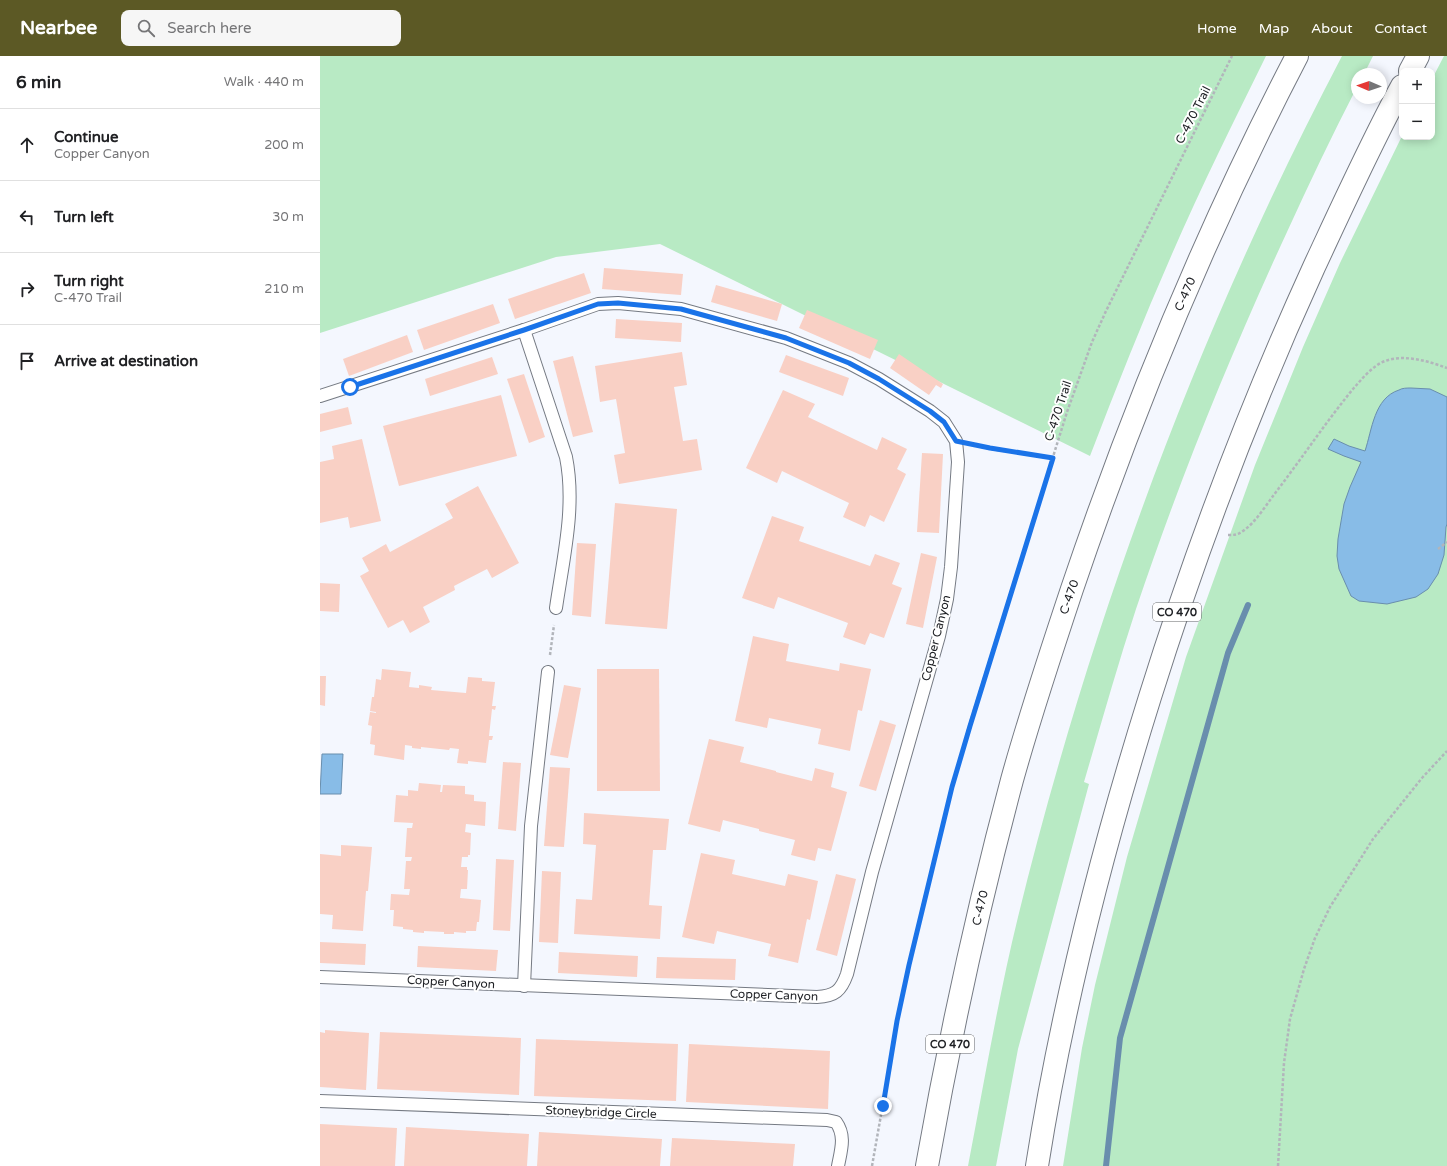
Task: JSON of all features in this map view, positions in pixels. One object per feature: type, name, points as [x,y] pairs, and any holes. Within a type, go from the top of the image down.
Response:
[{"type":"highway","name":"C-470","points":[[927,1166],[958,1002],[985,888],[1013,778],[1047,664],[1100,506],[1174,317],[1250,150],[1297,56]]},
{"type":"highway","points":[[1412,68],[1418,56]]},
{"type":"highway","name":"CO 470","points":[[1037,1166],[1044,1118],[1086,922],[1138,733],[1167,644],[1204,535],[1245,427],[1294,310],[1355,179],[1399,92]]},
{"type":"lane","name":"Copper Canyon","points":[[320,396],[524,330],[598,304],[608,302],[681,309],[786,338],[849,363],[879,379],[930,411],[944,422],[956,441],[958,462],[951,566],[947,599],[936,644],[872,872],[848,974],[843,985],[835,993],[817,997],[320,977]]},
{"type":"lane","points":[[524,330],[570,473],[571,488],[569,520],[556,608]]},
{"type":"lane","points":[[524,986],[531,826],[548,672]]},
{"type":"lane","name":"Stoneybridge Circle","points":[[320,1101],[827,1120],[836,1122],[843,1135],[838,1166]]},
{"type":"path","name":"C-470 Trail","points":[[872,1166],[900,1007],[952,787],[1082,368],[1106,311],[1232,56]]},
{"type":"path","points":[[1204,535],[1234,535],[1244,531],[1267,504],[1339,407],[1361,380],[1377,365],[1392,359],[1403,358],[1423,361],[1447,368]]},
{"type":"path","points":[[956,441],[1053,458]]},
{"type":"path","points":[[1438,549],[1447,542]]},
{"type":"path","points":[[548,672],[556,608]]},
{"type":"path","points":[[1278,1166],[1284,1063],[1290,1019],[1304,969],[1315,938],[1330,907],[1373,839],[1422,778],[1447,751]]},
{"type":"green space","points":[[320,56],[1266,56],[1206,179],[1172,254],[1130,354],[1090,456],[660,244],[556,257],[320,333]]},
{"type":"green space","points":[[1342,56],[1373,56],[1367,68],[1351,68],[1351,99],[1295,214],[1245,325],[1206,419],[1152,561],[1109,696],[1084,782],[1089,784],[1018,1049],[996,1166],[968,1166],[998,1010],[1018,917],[1047,806],[1079,695],[1115,585],[1154,477],[1196,369],[1241,263],[1290,159]]},
{"type":"green space","points":[[1444,56],[1447,56],[1447,1166],[1063,1166],[1082,1048],[1095,985],[1127,857],[1186,657],[1255,465],[1303,347],[1340,263],[1400,140],[1435,140],[1435,73]]},
{"type":"water","points":[[1400,389],[1430,389],[1447,397],[1447,524],[1444,555],[1438,574],[1428,589],[1416,597],[1387,604],[1359,601],[1351,596],[1339,569],[1337,556],[1338,539],[1344,504],[1361,462],[1328,449],[1334,439],[1365,451],[1375,416],[1384,400]]},
{"type":"water","points":[[322,754],[343,754],[341,794],[320,794]]},
{"type":"building","points":[[604,268],[683,274],[681,295],[602,289]]},
{"type":"building","points":[[584,273],[591,293],[515,319],[508,299]]},
{"type":"building","points":[[716,285],[782,304],[777,321],[711,302]]},
{"type":"building","points":[[493,304],[500,323],[424,350],[417,330]]},
{"type":"building","points":[[807,310],[878,340],[870,359],[799,328]]},
{"type":"building","points":[[616,319],[682,323],[681,342],[615,338]]},
{"type":"building","points":[[407,335],[413,352],[349,376],[343,359]]},
{"type":"building","points":[[682,352],[687,385],[674,387],[683,441],[697,439],[702,470],[619,484],[614,455],[625,453],[616,399],[600,402],[595,366]]},
{"type":"building","points":[[899,354],[943,384],[941,388],[936,385],[929,395],[890,368]]},
{"type":"building","points":[[786,355],[849,378],[843,396],[779,372]]},
{"type":"building","points":[[573,356],[593,432],[573,437],[553,361]]},
{"type":"building","points":[[492,357],[498,374],[430,396],[425,379]]},
{"type":"building","points":[[524,374],[545,437],[529,443],[507,379]]},
{"type":"building","points":[[783,390],[815,404],[808,417],[877,450],[882,437],[907,449],[897,469],[906,474],[884,522],[870,515],[865,527],[843,517],[849,503],[782,471],[777,483],[746,468]]},
{"type":"building","points":[[501,395],[517,456],[399,486],[383,426]]},
{"type":"building","points":[[348,407],[352,424],[320,432],[320,414]]},
{"type":"building","points":[[362,439],[381,521],[350,528],[348,517],[320,523],[320,462],[334,459],[332,446]]},
{"type":"building","points":[[922,453],[943,454],[939,533],[917,532]]},
{"type":"building","points":[[478,486],[519,563],[492,578],[487,569],[454,586],[455,590],[423,607],[430,622],[410,633],[403,620],[388,628],[360,576],[369,571],[362,558],[386,544],[390,552],[453,518],[445,504]]},
{"type":"building","points":[[615,503],[677,509],[667,629],[605,624]]},
{"type":"building","points":[[772,516],[804,527],[799,541],[870,566],[875,554],[900,563],[892,584],[902,588],[884,638],[870,633],[865,645],[843,637],[848,623],[778,597],[774,609],[742,598]]},
{"type":"building","points":[[577,543],[596,544],[591,617],[572,615]]},
{"type":"building","points":[[921,553],[937,557],[923,628],[906,624]]},
{"type":"building","points":[[320,583],[340,584],[339,612],[320,611]]},
{"type":"building","points":[[753,636],[789,644],[786,661],[839,671],[840,663],[871,669],[862,711],[858,710],[850,751],[818,744],[821,729],[769,718],[767,728],[735,721]]},
{"type":"building","points":[[382,669],[411,672],[409,687],[419,688],[419,685],[432,687],[431,690],[466,693],[468,677],[482,678],[482,681],[495,682],[492,706],[496,706],[495,710],[492,709],[489,736],[493,736],[492,740],[489,740],[486,763],[468,761],[468,764],[457,763],[459,749],[450,748],[449,750],[421,747],[421,749],[412,748],[412,746],[405,745],[404,760],[374,755],[375,745],[370,744],[372,726],[368,725],[370,712],[376,713],[370,711],[372,697],[374,697],[376,679],[381,680]]},
{"type":"building","points":[[597,669],[659,669],[660,791],[597,791]]},
{"type":"building","points":[[320,676],[326,676],[325,706],[320,705]]},
{"type":"building","points":[[564,685],[581,688],[568,758],[550,755]]},
{"type":"building","points":[[880,720],[896,725],[876,791],[859,786]]},
{"type":"building","points":[[709,739],[744,747],[740,762],[776,772],[812,781],[815,768],[834,773],[831,787],[847,792],[831,851],[818,848],[815,861],[791,855],[795,840],[759,831],[759,829],[723,820],[720,832],[688,824]]},
{"type":"building","points":[[503,762],[521,763],[516,831],[498,829]]},
{"type":"building","points":[[550,767],[570,768],[564,847],[544,846]]},
{"type":"building","points":[[419,783],[441,785],[440,792],[442,792],[443,785],[465,786],[465,794],[474,795],[474,801],[486,802],[485,826],[466,824],[465,832],[471,833],[470,855],[468,855],[468,857],[462,857],[461,867],[467,867],[468,870],[467,889],[461,889],[460,898],[481,900],[479,922],[477,922],[476,931],[466,931],[466,933],[454,932],[454,934],[424,931],[424,933],[413,932],[413,930],[403,929],[403,927],[393,926],[394,910],[390,910],[391,894],[409,895],[410,889],[404,889],[406,861],[411,861],[412,857],[405,857],[407,828],[412,828],[413,823],[394,822],[396,795],[408,796],[408,790],[418,791]]},
{"type":"building","points":[[584,813],[669,819],[666,850],[653,850],[649,905],[662,906],[660,939],[574,934],[576,899],[592,900],[596,845],[583,844]]},
{"type":"building","points":[[341,845],[372,847],[368,891],[366,891],[363,931],[332,929],[333,915],[320,914],[320,854],[341,856]]},
{"type":"building","points":[[701,853],[735,860],[732,874],[785,886],[788,874],[818,881],[810,920],[807,919],[798,963],[768,956],[771,944],[717,931],[714,944],[682,937]]},
{"type":"building","points":[[496,859],[514,860],[510,931],[493,930]]},
{"type":"building","points":[[542,871],[561,872],[558,943],[539,942]]},
{"type":"building","points":[[836,874],[856,879],[837,956],[816,950]]},
{"type":"building","points":[[320,942],[366,944],[365,965],[320,963]]},
{"type":"building","points":[[418,946],[498,950],[496,971],[417,967]]},
{"type":"building","points":[[559,952],[638,956],[637,977],[558,973]]},
{"type":"building","points":[[657,957],[736,959],[735,980],[656,978]]},
{"type":"building","points":[[325,1030],[369,1033],[366,1090],[320,1087],[320,1032],[325,1033]]},
{"type":"building","points":[[380,1032],[521,1038],[519,1095],[377,1089]]},
{"type":"building","points":[[536,1039],[678,1044],[676,1101],[534,1096]]},
{"type":"building","points":[[689,1044],[830,1051],[828,1109],[686,1102]]},
{"type":"building","points":[[320,1124],[397,1128],[395,1166],[320,1166]]},
{"type":"building","points":[[406,1127],[529,1134],[527,1166],[404,1166]]},
{"type":"building","points":[[539,1132],[662,1139],[660,1166],[537,1166]]},
{"type":"building","points":[[672,1138],[795,1144],[793,1166],[670,1166]]},
{"type":"waterway","points":[[1106,1166],[1120,1038],[1228,653],[1248,605]]},
{"type":"route","points":[[350,387],[598,304],[608,302],[681,309],[786,338],[849,363],[879,379],[930,411],[944,422],[956,441],[1053,458],[952,787],[926,889],[909,965],[897,1021],[883,1106]]}]
